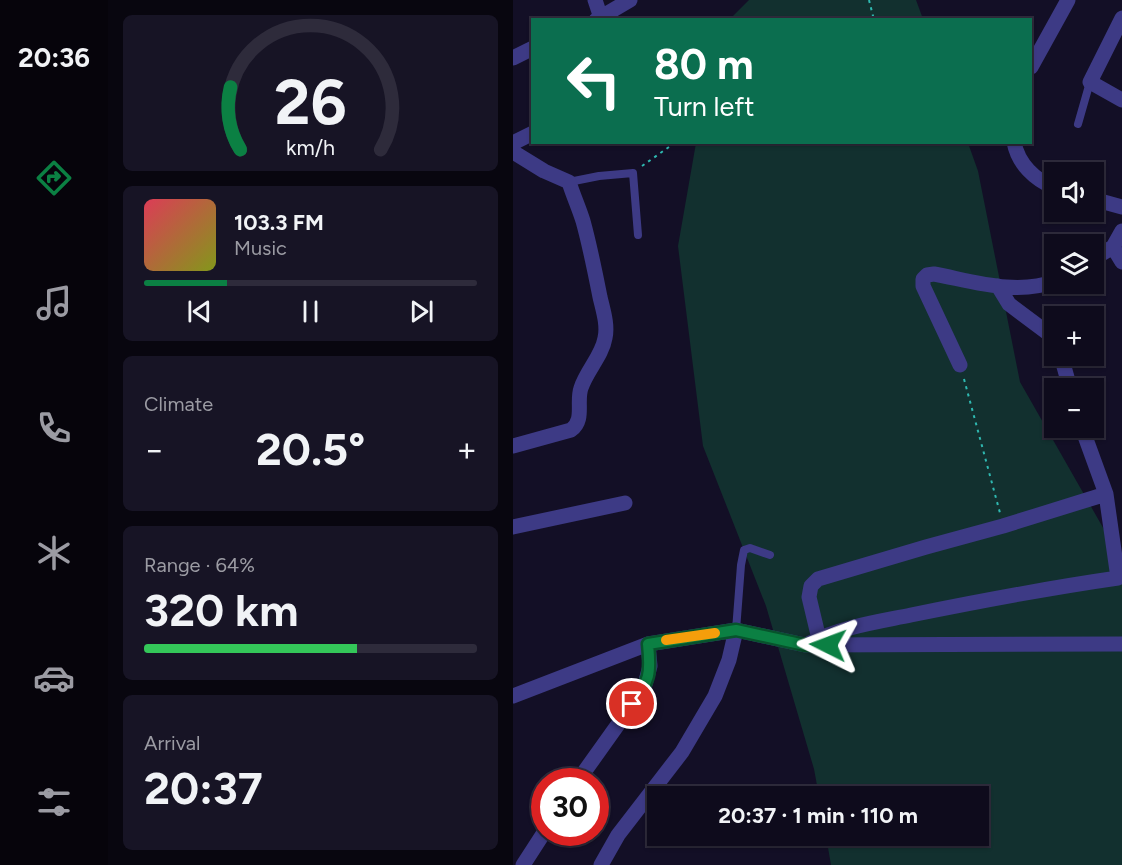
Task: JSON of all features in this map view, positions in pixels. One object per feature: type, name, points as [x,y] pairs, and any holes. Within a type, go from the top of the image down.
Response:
[{"type":"street","points":[[595,0],[599,18]]},
{"type":"street","points":[[601,18],[630,0]]},
{"type":"street","points":[[1032,65],[1068,0]]},
{"type":"street","points":[[1122,18],[1090,82],[1122,99]]},
{"type":"street","points":[[513,58],[531,49]]},
{"type":"street","points":[[513,143],[531,134]]},
{"type":"street","points":[[1014,144],[1022,163],[1032,176],[1044,182]]},
{"type":"street","points":[[513,152],[544,171],[569,182],[583,221],[591,254],[606,338],[581,386],[577,426],[571,430],[513,446]]},
{"type":"street","points":[[1104,202],[1122,207]]},
{"type":"street","points":[[1104,252],[1113,247],[1122,231]]},
{"type":"street","points":[[1113,247],[1122,262]]},
{"type":"street","points":[[960,365],[923,286],[923,279],[927,275],[934,274],[998,286],[1044,284]]},
{"type":"street","points":[[998,286],[1008,304],[1044,330]]},
{"type":"street","points":[[812,642],[855,627],[987,600],[1120,578],[1106,494],[1086,438]]},
{"type":"street","points":[[812,642],[809,597],[811,586],[818,579],[1106,494]]},
{"type":"street","points":[[513,527],[625,503]]},
{"type":"street","points":[[601,865],[618,835],[682,752],[715,696],[729,660],[736,630]]},
{"type":"street","points":[[514,697],[648,644],[736,630],[812,642],[1122,644]]},
{"type":"street","points":[[587,768],[644,688],[650,666],[648,644]]},
{"type":"street","points":[[523,865],[535,846]]},
{"type":"lane","points":[[1078,124],[1090,82]]},
{"type":"lane","points":[[569,182],[633,173],[638,235]]},
{"type":"lane","points":[[736,630],[742,554],[744,550],[750,548],[770,555]]},
{"type":"path","points":[[869,0],[874,18]]},
{"type":"path","points":[[633,173],[673,144]]},
{"type":"path","points":[[960,365],[1003,526]]},
{"type":"green space","points":[[749,0],[916,0],[923,18],[731,18]]},
{"type":"green space","points":[[696,144],[968,144],[978,171],[1020,382],[1044,424],[1044,438],[1052,438],[1122,561],[1122,865],[831,865],[828,846],[989,846],[989,786],[817,786],[766,606],[703,446],[678,246]]},
{"type":"slow traffic","points":[[666,640],[715,633]]},
{"type":"route","points":[[632,704],[644,688],[650,666],[648,644],[736,630],[805,645],[828,645]]}]
